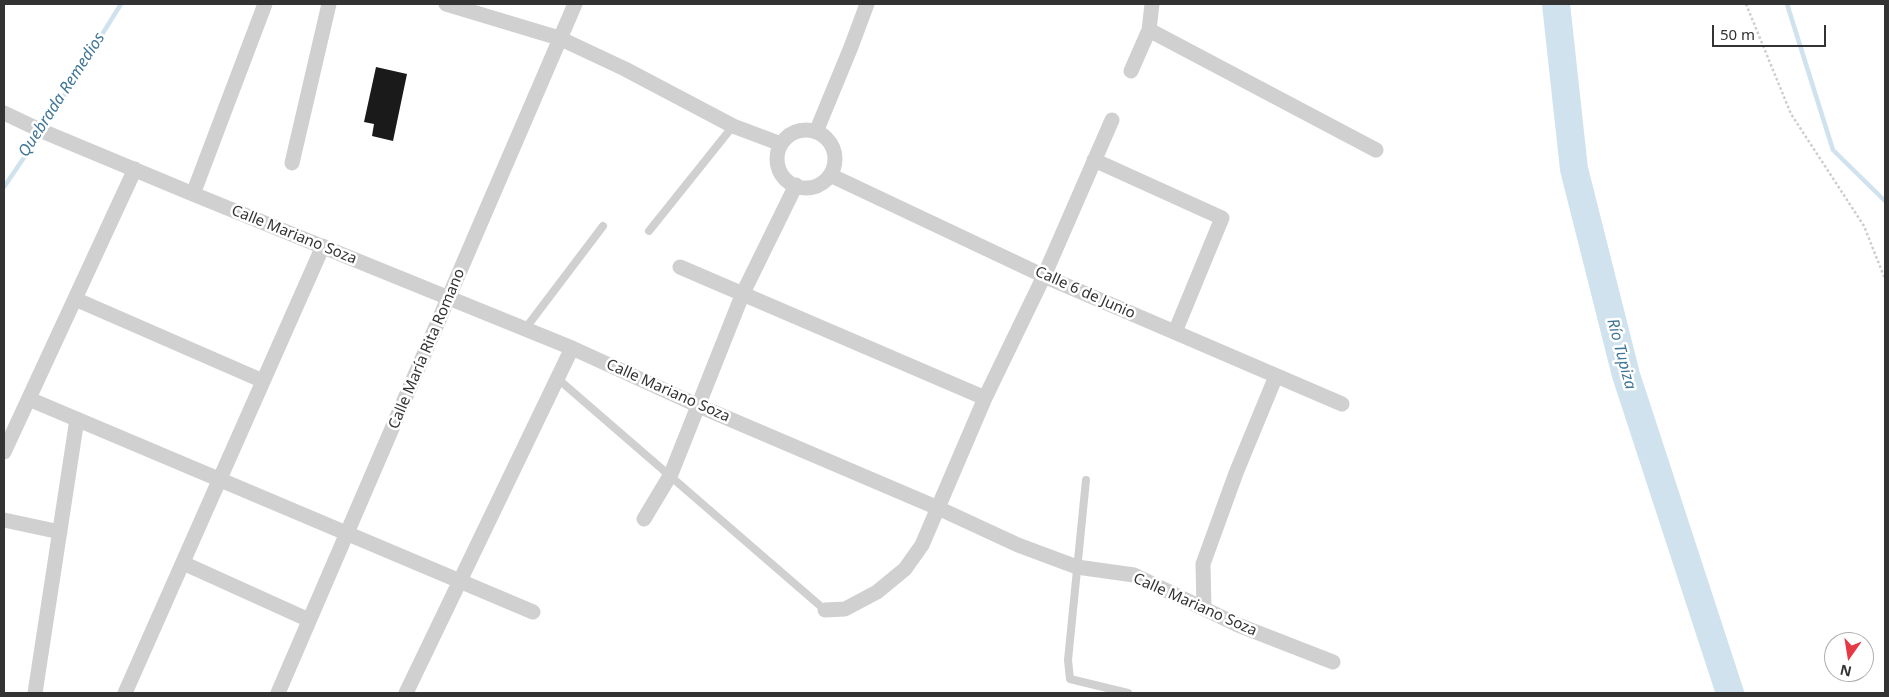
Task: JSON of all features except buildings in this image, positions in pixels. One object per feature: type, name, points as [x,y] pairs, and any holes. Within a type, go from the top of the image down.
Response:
[{"type":"street","points":[[193,194],[265,4]]},
{"type":"street","points":[[292,163],[329,4]]},
{"type":"street","points":[[446,4],[478,8],[559,38],[625,69],[733,126],[781,144]]},
{"type":"street","name":"Calle María Rita Romano","points":[[278,693],[450,298],[575,4]]},
{"type":"street","points":[[816,132],[867,4]]},
{"type":"street","points":[[1131,71],[1149,30],[1152,4]]},
{"type":"street","points":[[1149,30],[1376,150]]},
{"type":"street","name":"Calle Mariano Soza","points":[[4,113],[42,131],[193,194],[572,348],[698,406],[938,508],[1018,545],[1077,567],[1134,576],[1238,625],[1333,662]]},
{"type":"street","points":[[825,610],[846,609],[877,592],[905,569],[922,544],[985,398],[1044,276],[1112,120]]},
{"type":"street","points":[[800,130],[816,132],[830,142],[834,150],[834,167],[830,175],[823,182],[815,186],[805,187],[796,185],[787,180],[781,172],[778,163],[778,153],[781,144],[793,133],[800,130]]},
{"type":"street","points":[[1094,160],[1222,218],[1175,332]]},
{"type":"street","points":[[4,452],[135,169]]},
{"type":"street","name":"Calle 6 de Junio","points":[[830,175],[1044,276],[1342,404]]},
{"type":"street","points":[[644,519],[670,476],[742,293],[796,185]]},
{"type":"street","points":[[125,693],[323,246]]},
{"type":"street","points":[[680,266],[985,398]]},
{"type":"street","points":[[75,299],[264,381]]},
{"type":"street","points":[[406,693],[572,348]]},
{"type":"street","points":[[1204,608],[1203,564],[1236,473],[1276,376]]},
{"type":"street","points":[[29,399],[533,612]]},
{"type":"street","points":[[35,693],[77,419]]},
{"type":"street","points":[[4,520],[60,532]]},
{"type":"street","points":[[183,563],[309,620]]},
{"type":"lane","points":[[649,231],[733,126]]},
{"type":"lane","points":[[525,329],[602,226]]},
{"type":"lane","points":[[558,378],[825,610]]},
{"type":"lane","points":[[1086,480],[1068,660],[1070,679],[1128,693]]},
{"type":"path","points":[[1746,4],[1792,114],[1864,226],[1885,279]]},
{"type":"waterway","name":"Quebrada Remedios","points":[[4,187],[42,131],[121,4]]},
{"type":"waterway","name":"Río Tupiza","points":[[1556,4],[1574,169],[1626,375],[1730,693]]},
{"type":"waterway","points":[[1787,4],[1833,150],[1885,201]]}]
